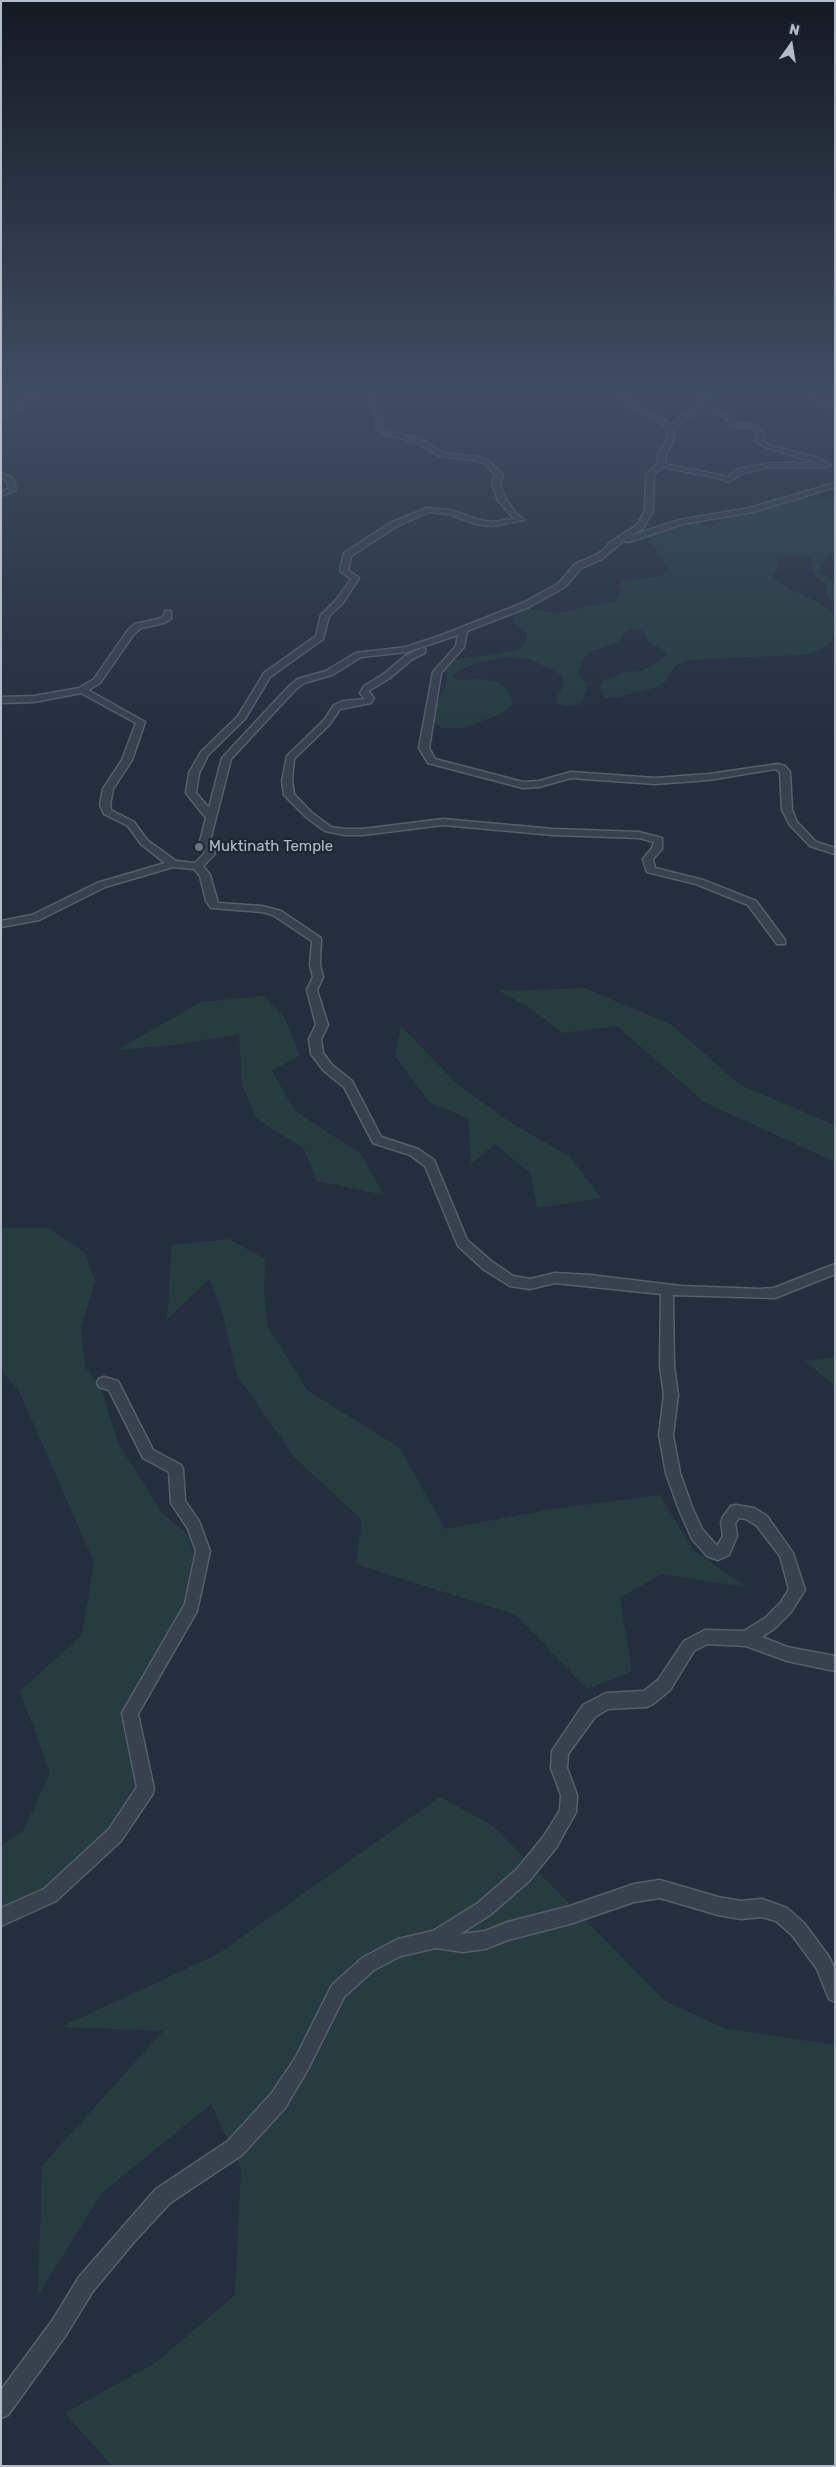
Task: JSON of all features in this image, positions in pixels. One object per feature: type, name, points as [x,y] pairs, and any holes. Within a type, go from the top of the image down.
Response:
[{"type":"street","points":[[210,817],[191,793],[194,773],[204,754],[242,717],[267,675],[320,637],[325,615],[340,600],[356,578],[344,571],[347,555],[393,525],[427,510]]},
{"type":"street","points":[[428,510],[450,512],[478,522],[492,524],[520,520],[509,510]]},
{"type":"street","points":[[197,866],[210,854],[205,841],[227,758],[293,687],[301,681],[328,673],[359,656],[407,649],[446,637],[464,628],[526,605],[562,585],[578,566],[608,551],[612,545],[640,526],[649,510]]},
{"type":"street","points":[[612,545],[682,522],[749,510]]},
{"type":"street","points":[[1,700],[34,699],[82,690],[97,681],[131,632],[138,626],[161,621],[168,617],[168,613]]},
{"type":"street","points":[[464,628],[460,647],[437,672],[424,748],[431,761],[523,785],[539,784],[571,775],[628,781],[656,781],[709,777],[775,766],[782,768],[785,772],[787,810],[793,822],[804,837],[813,844],[835,851]]},
{"type":"street","points":[[446,637],[434,646],[408,658],[387,676],[371,684],[364,692],[370,698],[368,701],[343,704],[337,707],[327,722],[290,758],[287,781],[290,795],[309,815],[328,829],[345,832],[363,832],[444,822],[545,832],[639,834],[659,840],[657,849],[648,859],[651,870],[699,882],[752,903],[781,942]]},
{"type":"street","points":[[82,690],[142,722],[127,760],[108,789],[105,804],[106,812],[132,824],[144,842],[173,864]]},
{"type":"street","points":[[1,924],[36,918],[100,885],[173,864],[197,866],[205,875],[211,901],[215,906],[262,909],[277,913],[317,940],[315,965],[318,977],[312,990],[322,1024],[315,1039],[317,1054],[328,1068],[348,1084],[378,1140],[414,1152],[430,1163],[462,1243],[481,1260],[510,1281],[530,1284],[555,1278],[737,1294],[775,1293],[835,1269]]},
{"type":"street","points":[[667,1289],[666,1366],[671,1395],[666,1435],[673,1473],[685,1508],[697,1534],[712,1551],[718,1553],[724,1550],[730,1536],[728,1522],[736,1511],[749,1513],[762,1521],[774,1536],[786,1553],[794,1573],[797,1590],[786,1607],[770,1623],[746,1640]]},
{"type":"street","points":[[1,1917],[50,1895],[115,1834],[146,1789],[130,1713],[192,1606],[203,1551],[194,1526],[178,1503],[176,1469],[148,1454],[113,1385],[104,1383]]},
{"type":"street","points":[[1,2408],[59,2328],[86,2284],[126,2235],[163,2196],[235,2148],[278,2102],[302,2062],[338,1991],[368,1964],[398,1948],[436,1939],[484,1909],[523,1875],[550,1842],[568,1812],[569,1795],[559,1768],[560,1751],[589,1711],[606,1701],[647,1699],[664,1685],[689,1646],[704,1638],[724,1637],[746,1640],[787,1654],[835,1664]]},
{"type":"street","points":[[436,1939],[462,1943],[485,1940],[508,1931],[570,1915],[634,1893],[660,1889],[718,1906],[741,1910],[762,1908],[781,1914],[798,1929],[823,1963],[835,1993]]},
{"type":"green space","points":[[738,510],[835,510],[835,552],[828,556],[819,572],[835,583],[835,602],[826,596],[827,585],[814,575],[811,557],[789,555],[777,558],[779,568],[774,573],[774,578],[785,587],[818,602],[832,612],[835,630],[831,641],[821,649],[809,654],[687,660],[676,665],[665,682],[658,687],[615,698],[606,698],[599,689],[601,683],[606,679],[627,672],[641,671],[661,661],[666,654],[664,650],[648,642],[643,631],[631,629],[624,633],[620,642],[589,652],[583,660],[578,673],[587,684],[582,704],[569,706],[559,704],[556,701],[564,683],[560,674],[532,660],[507,657],[479,662],[456,672],[453,676],[457,680],[482,679],[497,682],[507,689],[513,702],[510,708],[499,715],[462,728],[442,728],[430,718],[446,684],[447,663],[461,658],[494,655],[520,649],[527,638],[526,632],[513,622],[515,614],[519,611],[533,609],[557,613],[615,601],[621,592],[619,584],[624,581],[661,576],[670,569],[650,542],[649,537],[653,530],[697,521],[704,525],[714,524],[725,520],[730,512]]},
{"type":"green space","points":[[584,988],[672,1025],[740,1085],[835,1125],[835,1162],[704,1102],[617,1026],[563,1033],[530,1008],[499,991]]},
{"type":"green space","points":[[264,996],[283,1015],[300,1055],[272,1071],[295,1111],[361,1154],[384,1195],[317,1181],[304,1149],[256,1118],[242,1085],[239,1034],[173,1045],[117,1050],[201,1002]]},
{"type":"green space","points":[[401,1026],[457,1084],[510,1122],[570,1157],[601,1198],[537,1208],[531,1174],[495,1144],[471,1164],[468,1118],[430,1103],[395,1056]]},
{"type":"green space","points":[[1,1228],[49,1228],[85,1253],[95,1281],[81,1329],[85,1367],[100,1385],[118,1443],[163,1514],[189,1536],[193,1556],[186,1610],[130,1701],[136,1798],[56,1881],[1,1909],[1,1846],[23,1831],[50,1773],[20,1691],[82,1635],[94,1562],[19,1391],[1,1370]]},
{"type":"green space","points":[[229,1239],[265,1259],[264,1293],[268,1327],[308,1391],[400,1448],[445,1529],[545,1510],[660,1495],[693,1550],[746,1587],[661,1574],[620,1598],[632,1671],[587,1689],[516,1615],[356,1564],[362,1520],[294,1457],[237,1375],[221,1308],[209,1279],[167,1320],[172,1245]]},
{"type":"green space","points":[[835,1357],[835,1386],[805,1361]]},
{"type":"green space","points":[[440,1797],[493,1826],[665,2001],[723,2028],[835,2045],[835,2466],[112,2466],[65,2413],[155,2363],[235,2295],[241,2169],[211,2104],[102,2193],[38,2295],[42,2166],[163,2031],[61,2027],[218,1954]]},
{"type":"place","name":"Muktinath Temple","points":[[199,847]]}]
